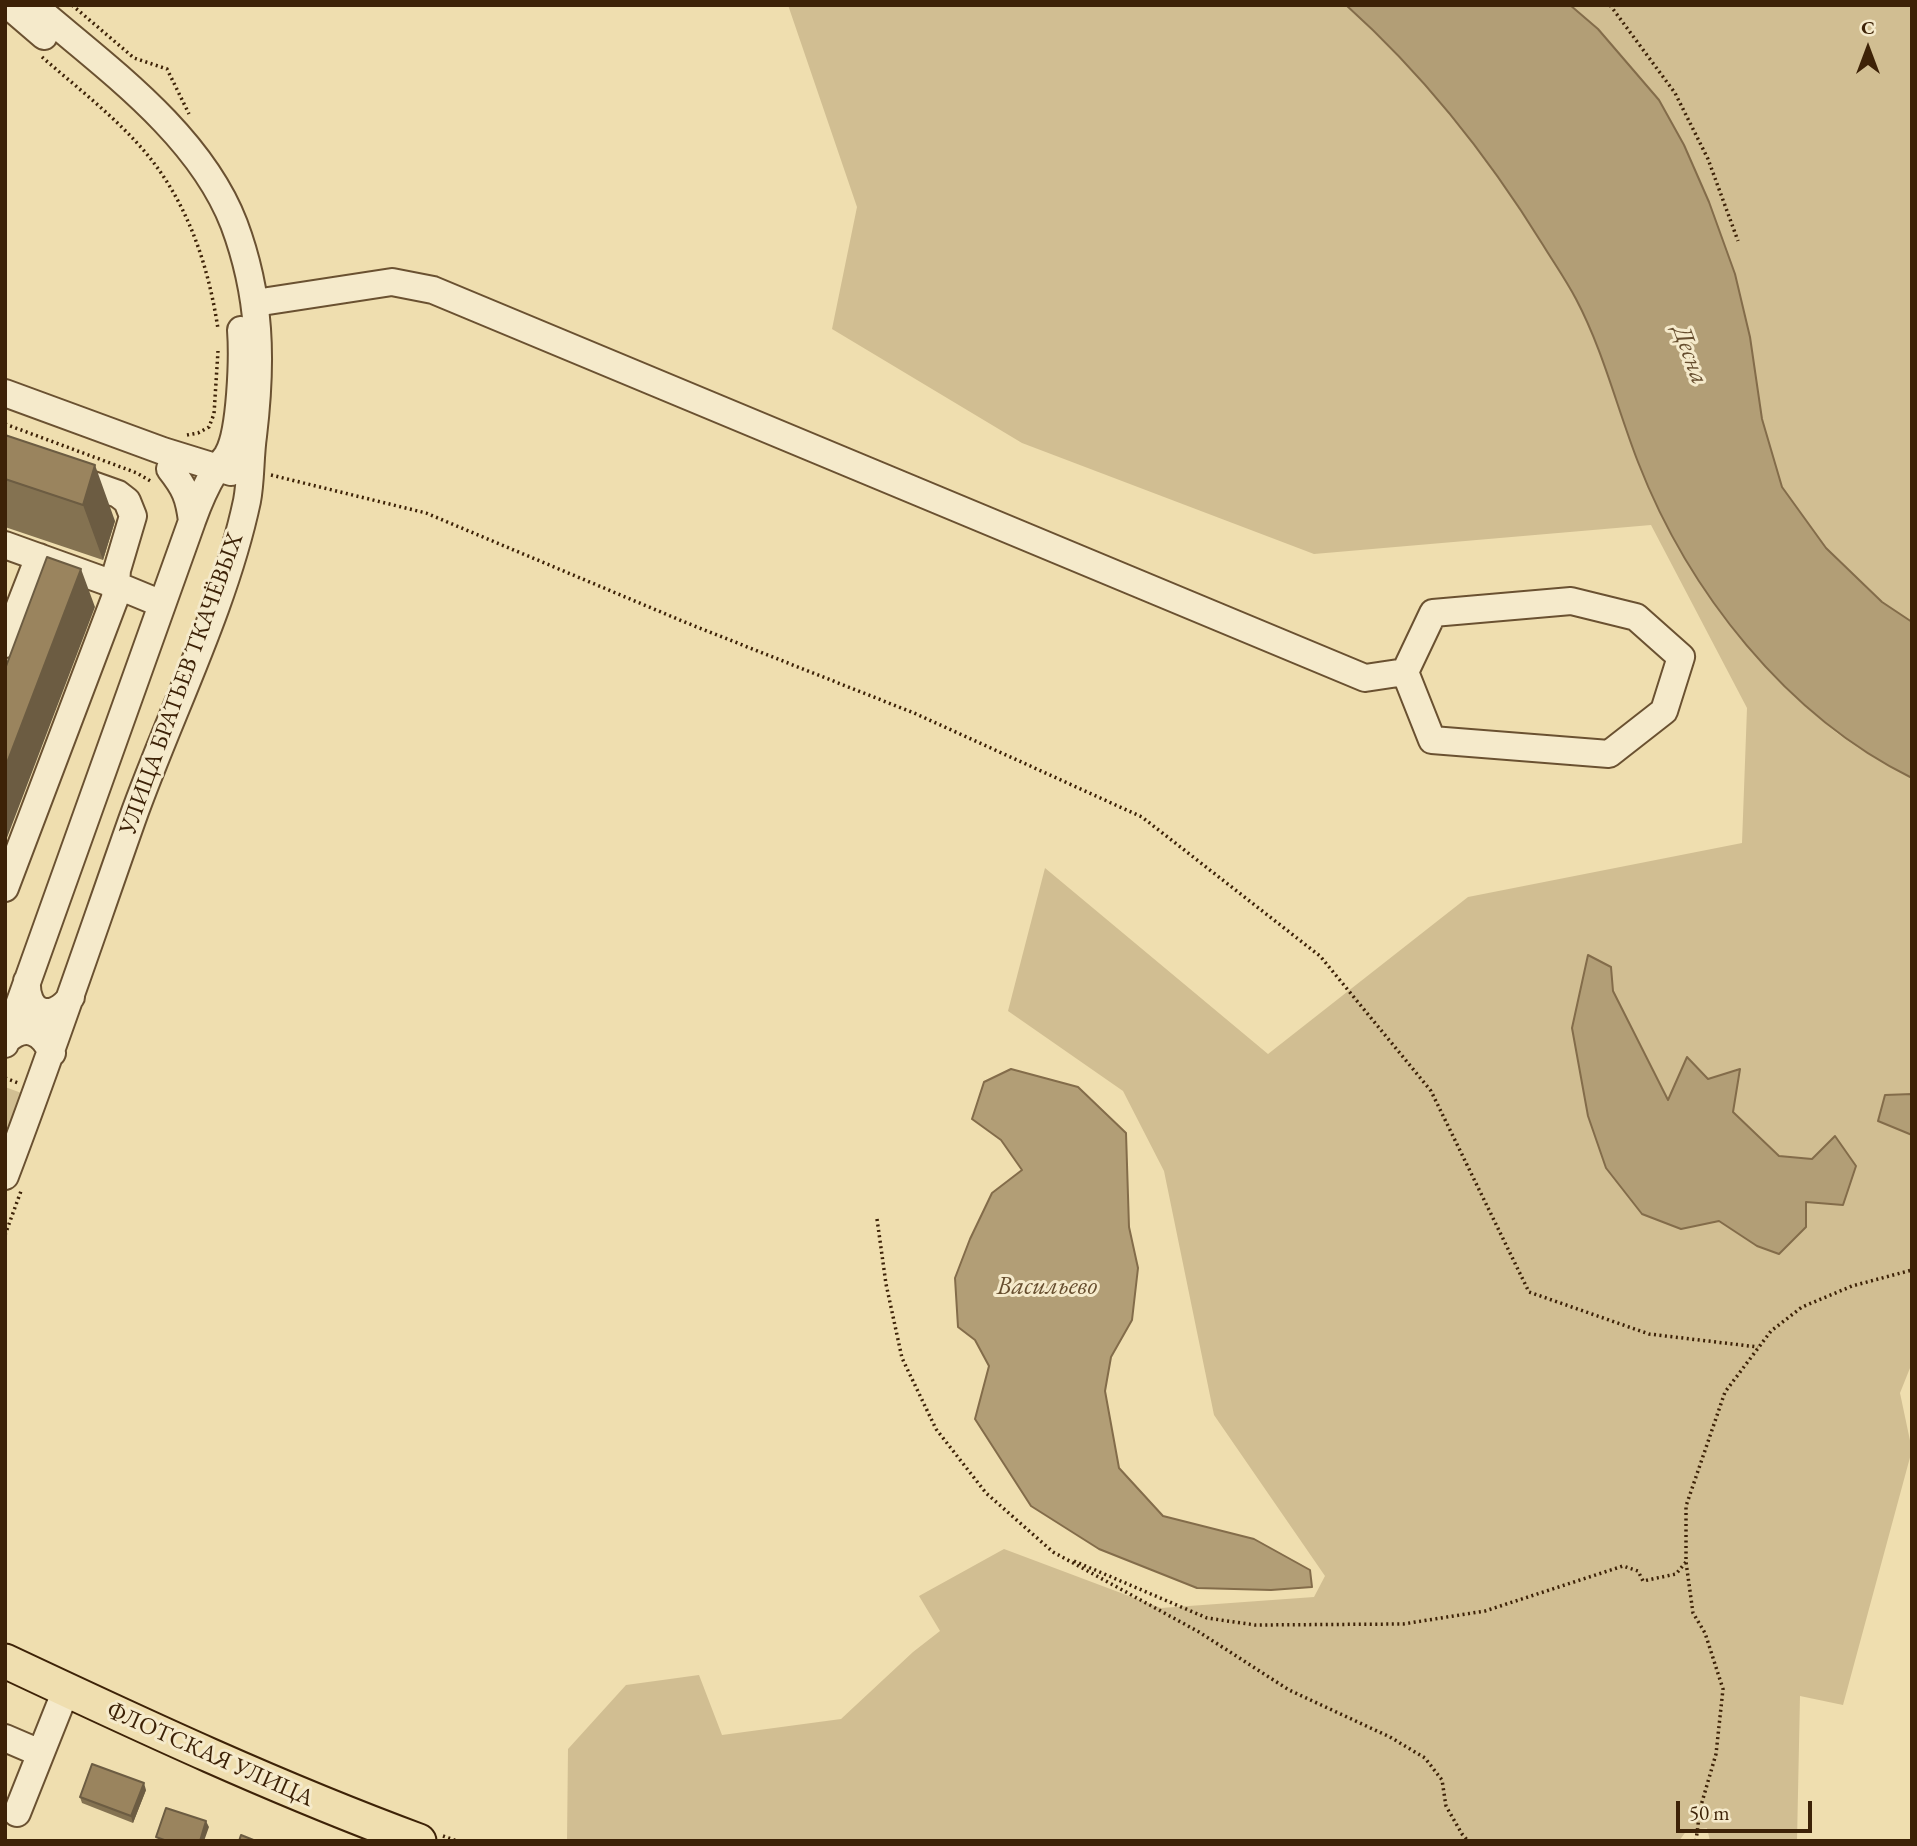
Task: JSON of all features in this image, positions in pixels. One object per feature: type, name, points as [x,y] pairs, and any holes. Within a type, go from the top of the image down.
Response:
[{"type":"main road","name":"ФЛОТСКАЯ УЛИЦА","points":[[5,1661],[62,1698],[280,1811],[357,1841]]},
{"type":"main road","name":"ФЛОТСКАЯ УЛИЦА","points":[[5,1681],[62,1698],[419,1841]]},
{"type":"street","name":"УЛИЦА БРАТЬЕВ ТКАЧЁВЫХ","points":[[6,1042],[192,521],[212,475],[228,454],[234,438],[242,334],[236,284],[218,228],[187,171],[152,129],[8,5]]},
{"type":"street","name":"УЛИЦА БРАТЬЕВ ТКАЧЁВЫХ","points":[[5,1177],[52,1053],[133,817],[230,565],[256,483],[259,386],[259,333],[251,280],[233,222],[201,164],[165,120],[33,5]]},
{"type":"street","points":[[255,303],[392,282],[433,290],[1365,678],[1405,672]]},
{"type":"street","points":[[5,393],[170,452],[212,475],[256,483]]},
{"type":"street","points":[[5,410],[170,452],[215,446],[234,438]]},
{"type":"street","points":[[170,452],[180,482],[189,498],[192,521]]},
{"type":"street","points":[[5,454],[118,494],[127,501],[133,516],[117,570],[115,598],[5,888]]},
{"type":"street","points":[[5,545],[162,604]]},
{"type":"street","points":[[5,643],[39,556]]},
{"type":"street","points":[[1571,601],[1636,617],[1681,657],[1664,711],[1609,754],[1432,740],[1405,672],[1433,613],[1571,601]]},
{"type":"street","points":[[27,981],[26,996],[32,1007],[44,1012],[64,1007],[71,997]]},
{"type":"street","points":[[6,1042],[15,1032],[27,1031],[39,1034],[52,1053]]},
{"type":"street","points":[[17,1813],[62,1698]]},
{"type":"street","points":[[5,1738],[40,1753]]},
{"type":"path","points":[[1610,5],[1675,93],[1708,159],[1738,241]]},
{"type":"path","points":[[34,51],[114,118],[140,146],[162,178],[186,215],[201,252],[213,292],[218,334]]},
{"type":"path","points":[[170,452],[209,428],[214,414],[218,345]]},
{"type":"path","points":[[256,483],[426,513],[687,623],[914,713],[1142,817],[1320,956],[1432,1091],[1529,1292],[1649,1334],[1758,1348]]},
{"type":"path","points":[[877,1219],[886,1284],[902,1358],[936,1429],[986,1493],[1053,1552],[1199,1632],[1289,1690],[1390,1737],[1426,1759],[1443,1780],[1447,1806],[1461,1834],[1468,1841]]},
{"type":"path","points":[[1696,1841],[1700,1809],[1716,1754],[1723,1689],[1705,1633],[1693,1612],[1686,1562],[1686,1506],[1725,1392],[1771,1331],[1802,1307],[1852,1286],[1912,1270]]},
{"type":"path","points":[[1053,1552],[1207,1618],[1255,1625],[1403,1624],[1485,1611],[1623,1566],[1638,1570],[1643,1581],[1676,1574],[1686,1562]]},
{"type":"shaded area","points":[[788,5],[1346,5],[1428,88],[1477,148],[1564,278],[1586,318],[1630,442],[1654,499],[1693,571],[1716,605],[1768,669],[1827,725],[1857,747],[1912,778],[1912,1094],[1885,1095],[1878,1121],[1912,1135],[1912,1363],[1900,1393],[1912,1450],[1843,1705],[1800,1696],[1797,1841],[1710,1841],[1707,1828],[1687,1830],[1679,1841],[567,1841],[568,1749],[626,1685],[699,1675],[722,1735],[841,1719],[913,1652],[940,1631],[919,1596],[1004,1549],[1161,1608],[1314,1597],[1325,1576],[1214,1415],[1164,1171],[1123,1091],[1008,1011],[1045,868],[1268,1054],[1468,897],[1742,843],[1747,708],[1651,525],[1314,554],[1022,443],[832,329],[857,207]],"holes":[[[1588,956],[1611,967],[1613,991],[1669,1101],[1688,1057],[1733,1112],[1779,1156],[1812,1159],[1835,1136],[1806,1202],[1757,1246],[1719,1221],[1681,1229]]]},
{"type":"shaded area","points":[[1570,5],[1912,5],[1912,622],[1882,602],[1825,548],[1782,487],[1762,419],[1750,337],[1735,274],[1709,202],[1684,145],[1659,100],[1598,29]]},
{"type":"shaded area","points":[[5,1087],[27,1095],[5,1153]]},
{"type":"water","name":"Десна","points":[[1346,5],[1570,5],[1598,29],[1659,100],[1684,145],[1709,202],[1735,274],[1750,337],[1762,419],[1782,487],[1826,548],[1882,602],[1912,622],[1912,778],[1866,752],[1823,721],[1783,685],[1746,645],[1713,602],[1684,557],[1659,510],[1638,462],[1586,318],[1564,278],[1477,148],[1428,88]]},
{"type":"water","points":[[1588,955],[1611,967],[1613,991],[1668,1100],[1687,1057],[1708,1079],[1740,1069],[1733,1112],[1779,1156],[1812,1159],[1835,1136],[1856,1166],[1843,1205],[1806,1202],[1806,1227],[1779,1254],[1757,1246],[1719,1221],[1681,1229],[1642,1214],[1606,1168],[1588,1116],[1572,1028]]},
{"type":"water","name":"Васильево","points":[[1011,1069],[1078,1087],[1126,1133],[1129,1227],[1138,1268],[1132,1320],[1111,1357],[1105,1391],[1119,1468],[1163,1516],[1254,1539],[1310,1570],[1312,1587],[1271,1590],[1197,1588],[1099,1549],[1031,1506],[975,1419],[989,1366],[975,1340],[958,1327],[955,1278],[992,1193],[1022,1170],[1001,1140],[972,1119],[984,1082]]},
{"type":"water","points":[[1912,1094],[1912,1135],[1878,1121],[1885,1095]]},
{"type":"building","points":[[5,435],[95,465],[83,505],[5,479]]},
{"type":"building","points":[[47,557],[81,569],[5,768],[5,669]]},
{"type":"building","points":[[92,1764],[144,1783],[131,1816],[80,1797]]},
{"type":"building","points":[[166,1808],[206,1821],[200,1841],[167,1841],[156,1837]]},
{"type":"building","points":[[241,1835],[256,1841],[239,1841]]}]
